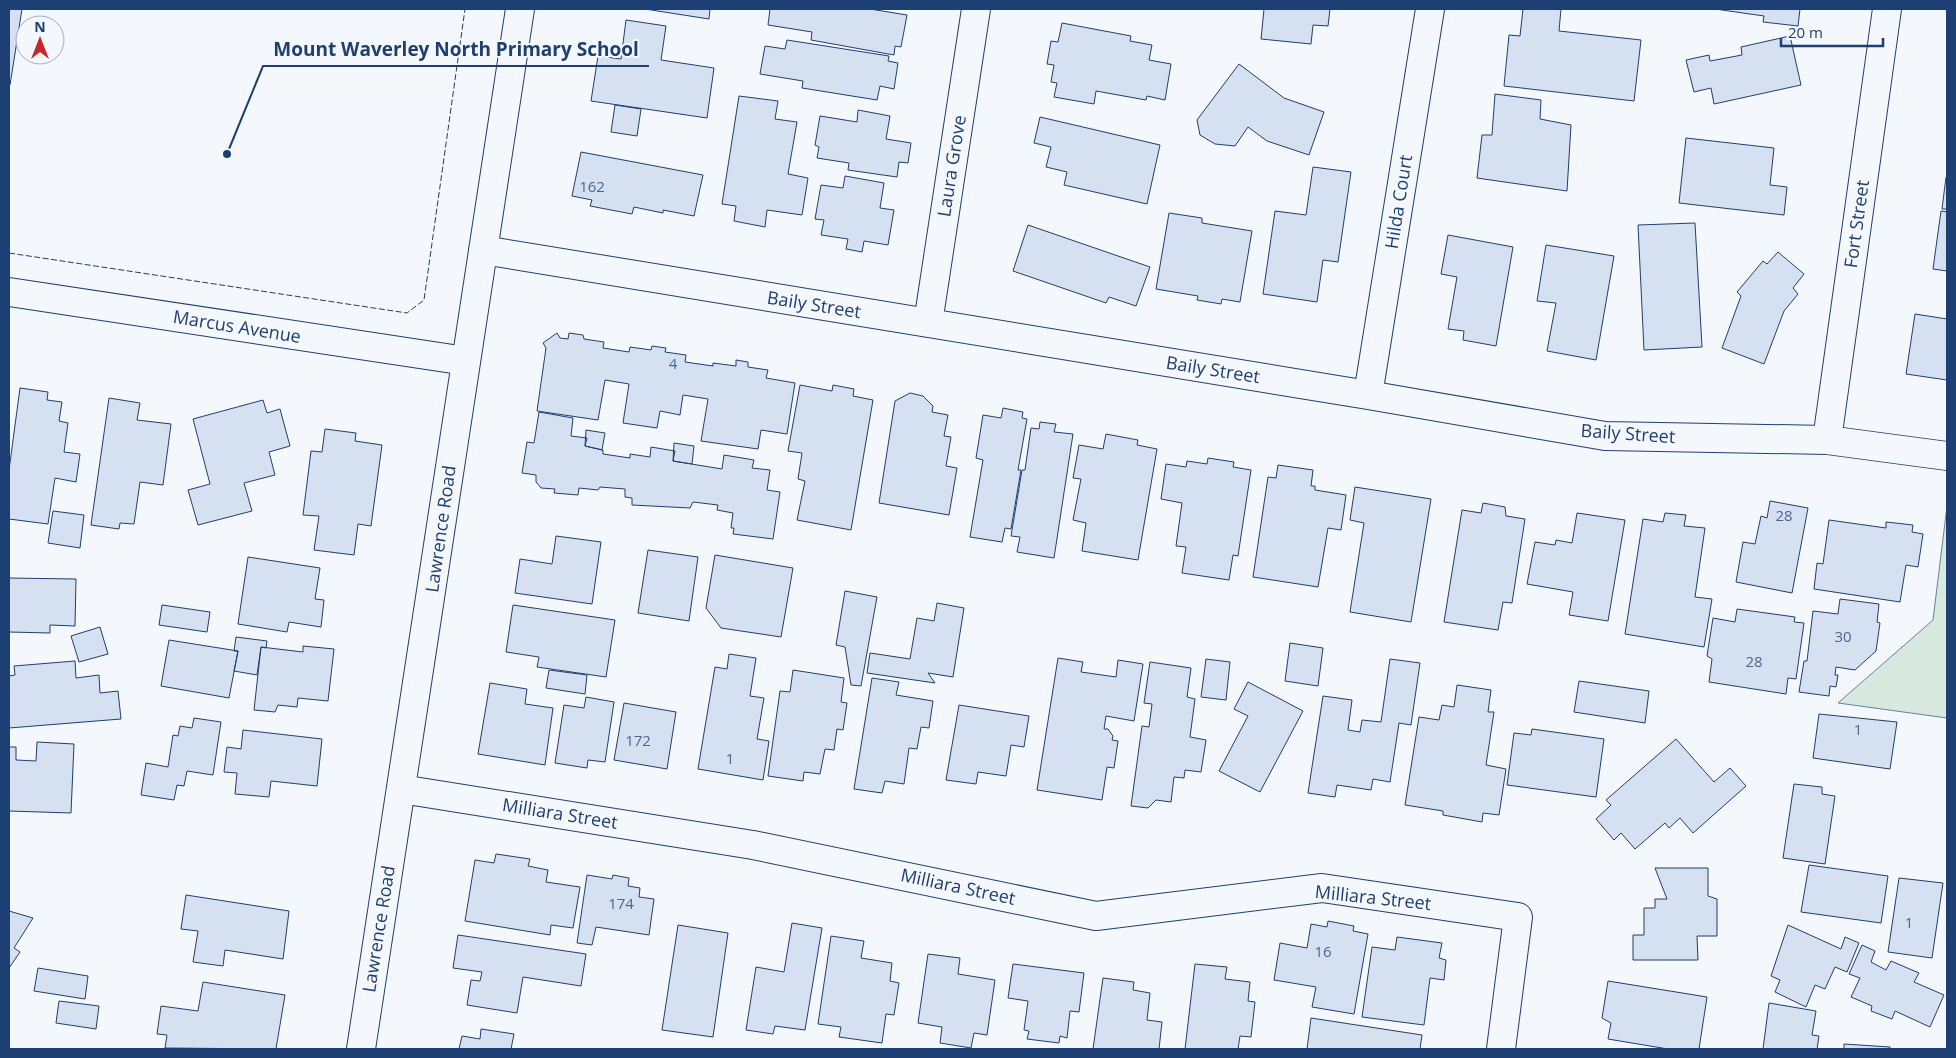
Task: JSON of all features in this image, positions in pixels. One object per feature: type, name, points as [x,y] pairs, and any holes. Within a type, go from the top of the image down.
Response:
[{"type":"street","name":"Lawrence Road","points":[[361,1049],[520,9]]},
{"type":"street","name":"Laura Grove","points":[[928,323],[976,9]]},
{"type":"street","name":"Hilda Court","points":[[1368,395],[1430,9]]},
{"type":"street","name":"Fort Street","points":[[1827,440],[1887,9]]},
{"type":"street","name":"Baily Street","points":[[483,250],[1368,395],[1605,436],[1827,440],[1947,456]]},
{"type":"street","name":"Marcus Avenue","points":[[9,292],[466,361]]},
{"type":"street","name":"Milliara Street","points":[[400,789],[753,845],[1096,916],[1322,888],[1518,918],[1501,1049]]},
{"type":"shaded area","points":[[1947,506],[1947,718],[1838,703],[1933,620]]},
{"type":"building","points":[[9,9],[22,9],[21,15],[15,15],[15,53],[9,85]]},
{"type":"building","points":[[645,9],[710,9],[709,19]]},
{"type":"building","points":[[770,9],[870,9],[907,15],[901,47],[895,46],[894,55],[811,40],[812,32],[768,25]]},
{"type":"building","points":[[1264,9],[1330,9],[1328,26],[1313,25],[1311,44],[1261,39]]},
{"type":"building","points":[[1523,9],[1561,9],[1559,31],[1641,40],[1634,101],[1504,86],[1509,35],[1520,36]]},
{"type":"building","points":[[1715,9],[1800,9],[1798,26],[1763,22],[1764,16]]},
{"type":"building","points":[[626,20],[666,26],[661,60],[714,68],[707,118],[591,101],[598,56],[621,59]]},
{"type":"building","points":[[1062,23],[1131,36],[1130,41],[1152,45],[1149,60],[1171,64],[1165,100],[1147,96],[1146,100],[1096,91],[1094,104],[1054,97],[1057,83],[1051,82],[1054,65],[1047,64],[1051,41],[1058,42]]},
{"type":"building","points":[[1790,36],[1801,85],[1714,104],[1711,88],[1694,92],[1686,60],[1709,55],[1710,61],[1742,55],[1741,47]]},
{"type":"building","points":[[787,40],[889,56],[888,61],[898,63],[894,89],[880,86],[877,100],[802,88],[803,81],[760,74],[765,46],[785,49]]},
{"type":"building","points":[[1239,64],[1284,98],[1324,112],[1309,155],[1267,141],[1248,127],[1235,146],[1215,144],[1200,135],[1197,120]]},
{"type":"building","points":[[1495,94],[1541,100],[1540,119],[1571,125],[1567,191],[1477,178],[1482,135],[1492,135]]},
{"type":"building","points":[[739,96],[778,101],[775,119],[797,122],[788,174],[808,178],[802,215],[767,210],[765,227],[734,221],[736,206],[722,204]]},
{"type":"building","points":[[615,105],[641,109],[637,136],[611,132]]},
{"type":"building","points":[[858,110],[890,116],[886,139],[911,143],[908,163],[899,162],[897,177],[848,170],[849,163],[817,158],[819,147],[815,145],[820,116],[857,122]]},
{"type":"building","points":[[1040,117],[1160,145],[1147,204],[1064,185],[1067,172],[1046,167],[1051,147],[1034,143]]},
{"type":"building","points":[[1686,138],[1774,148],[1770,185],[1787,187],[1784,215],[1679,203]]},
{"type":"building","points":[[581,152],[703,175],[694,216],[663,210],[663,213],[634,207],[632,214],[590,206],[592,200],[572,196]]},
{"type":"building","points":[[1313,167],[1351,172],[1338,262],[1323,260],[1317,302],[1263,294],[1275,211],[1306,215]]},
{"type":"building","points":[[845,176],[884,183],[880,208],[894,210],[888,245],[864,241],[862,252],[846,249],[848,239],[821,235],[824,220],[815,219],[821,185],[843,188]]},
{"type":"building","points":[[1946,177],[1947,209],[1942,209]]},
{"type":"building","points":[[1941,211],[1947,212],[1947,271],[1933,269]]},
{"type":"building","points":[[1169,213],[1202,218],[1202,223],[1252,231],[1240,302],[1222,299],[1221,304],[1197,300],[1198,296],[1156,289]]},
{"type":"building","points":[[1695,223],[1702,347],[1644,350],[1638,225]]},
{"type":"building","points":[[1028,225],[1150,267],[1136,306],[1109,297],[1106,303],[1013,271]]},
{"type":"building","points":[[1448,235],[1513,247],[1496,346],[1463,340],[1464,331],[1448,329],[1457,277],[1441,274]]},
{"type":"building","points":[[1546,245],[1614,256],[1596,360],[1547,351],[1556,303],[1537,301]]},
{"type":"building","points":[[1778,252],[1804,274],[1793,288],[1798,294],[1784,311],[1764,364],[1722,348],[1741,296],[1737,292],[1763,261],[1767,264]]},
{"type":"building","points":[[1915,314],[1947,319],[1947,380],[1906,374]]},
{"type":"building","points":[[557,333],[560,338],[568,339],[569,333],[583,335],[584,339],[604,342],[603,348],[629,352],[630,347],[651,350],[652,346],[666,348],[665,352],[686,355],[685,362],[713,366],[713,363],[736,366],[736,360],[748,362],[748,367],[768,370],[766,378],[795,383],[787,434],[761,430],[758,449],[701,441],[708,399],[683,395],[680,415],[660,411],[657,428],[623,423],[629,384],[605,380],[598,420],[537,411],[546,348],[543,343]]},
{"type":"building","points":[[800,385],[832,391],[833,385],[854,389],[853,396],[873,400],[851,530],[797,520],[805,481],[798,479],[802,453],[788,451]]},
{"type":"building","points":[[20,388],[48,392],[47,400],[62,402],[59,421],[68,423],[64,452],[80,454],[76,482],[55,478],[48,524],[9,519],[9,470]]},
{"type":"building","points":[[910,393],[923,396],[933,406],[932,412],[948,415],[944,436],[951,437],[946,466],[957,468],[949,515],[879,503],[895,401]]},
{"type":"building","points":[[109,398],[140,403],[137,420],[171,424],[163,485],[140,482],[134,524],[120,523],[119,529],[91,525]]},
{"type":"building","points":[[263,400],[267,413],[280,409],[290,446],[269,452],[275,475],[244,483],[252,511],[198,525],[188,490],[210,484],[193,419]]},
{"type":"building","points":[[1003,408],[1023,412],[1022,418],[1027,419],[1018,470],[1021,470],[1011,529],[1005,528],[1002,542],[970,537],[983,460],[976,458],[983,415],[1001,418]]},
{"type":"building","points":[[539,412],[573,418],[571,436],[587,438],[585,446],[603,450],[603,454],[630,458],[630,454],[650,457],[651,447],[675,451],[673,461],[722,469],[724,455],[754,460],[752,468],[770,470],[767,490],[780,492],[773,539],[733,534],[734,528],[731,528],[733,513],[717,510],[718,505],[693,502],[690,508],[632,505],[632,498],[625,497],[625,489],[600,487],[598,490],[579,488],[578,495],[554,493],[555,489],[541,488],[536,482],[536,475],[522,473],[527,442],[534,443]]},
{"type":"building","points":[[1040,422],[1056,424],[1054,432],[1073,434],[1054,558],[1017,552],[1020,537],[1011,536],[1022,470],[1025,470],[1031,428],[1039,429]]},
{"type":"building","points":[[325,429],[356,433],[355,441],[382,445],[371,526],[358,524],[354,555],[314,550],[319,516],[303,515],[311,451],[322,452]]},
{"type":"building","points":[[586,430],[605,433],[602,450],[585,446]]},
{"type":"building","points":[[1106,434],[1138,440],[1137,445],[1157,449],[1138,560],[1082,551],[1086,523],[1073,520],[1081,479],[1073,478],[1079,445],[1103,449]]},
{"type":"building","points":[[674,443],[694,446],[692,464],[673,461]]},
{"type":"building","points":[[1208,458],[1234,462],[1233,467],[1251,470],[1238,556],[1233,555],[1229,580],[1182,573],[1186,547],[1176,546],[1182,503],[1161,499],[1166,464],[1186,467],[1187,461],[1207,464]]},
{"type":"building","points":[[1278,465],[1313,470],[1311,486],[1315,486],[1315,490],[1346,495],[1341,530],[1328,528],[1318,587],[1253,577],[1268,477],[1276,478]]},
{"type":"building","points":[[1355,487],[1431,499],[1411,622],[1350,612],[1364,523],[1350,520]]},
{"type":"building","points":[[1770,501],[1808,508],[1792,593],[1736,582],[1743,542],[1755,544],[1761,516],[1767,518]]},
{"type":"building","points":[[1483,503],[1505,507],[1506,516],[1525,519],[1512,603],[1503,602],[1498,630],[1444,622],[1462,510],[1481,513]]},
{"type":"building","points":[[53,511],[84,515],[80,548],[48,543]]},
{"type":"building","points":[[1577,513],[1625,520],[1608,621],[1569,615],[1573,592],[1527,584],[1535,542],[1555,545],[1556,540],[1572,543]]},
{"type":"building","points":[[1665,513],[1686,515],[1684,526],[1705,528],[1695,597],[1712,599],[1704,647],[1625,634],[1643,519],[1663,522]]},
{"type":"building","points":[[1829,520],[1886,528],[1886,522],[1913,525],[1912,532],[1923,534],[1918,567],[1906,565],[1900,602],[1814,589],[1817,563],[1823,564]]},
{"type":"building","points":[[556,536],[601,542],[592,604],[515,593],[520,559],[552,564]]},
{"type":"building","points":[[648,550],[698,557],[689,621],[638,613]]},
{"type":"building","points":[[715,555],[793,568],[781,637],[721,628],[706,608]]},
{"type":"building","points":[[248,557],[320,568],[315,599],[324,600],[321,627],[289,622],[287,632],[238,624]]},
{"type":"building","points":[[9,578],[76,579],[75,626],[50,625],[50,633],[9,632]]},
{"type":"building","points":[[845,591],[877,597],[861,686],[851,685],[845,647],[836,645]]},
{"type":"building","points":[[1840,599],[1879,604],[1877,622],[1880,623],[1876,651],[1855,670],[1836,667],[1835,675],[1838,675],[1836,687],[1830,686],[1829,696],[1799,692],[1804,661],[1807,661],[1813,611],[1838,614]]},
{"type":"building","points":[[937,603],[964,608],[953,677],[928,673],[935,683],[867,673],[870,653],[910,659],[917,618],[934,621]]},
{"type":"building","points":[[162,605],[210,612],[207,632],[159,625]]},
{"type":"building","points":[[513,605],[615,620],[606,677],[537,667],[539,657],[506,652]]},
{"type":"building","points":[[1737,609],[1795,617],[1794,622],[1804,623],[1796,679],[1788,678],[1786,694],[1709,682],[1712,659],[1707,656],[1713,618],[1735,622]]},
{"type":"building","points":[[100,627],[108,654],[79,662],[71,636]]},
{"type":"building","points":[[236,637],[267,641],[266,648],[261,647],[257,675],[234,671],[238,651],[234,651]]},
{"type":"building","points":[[169,640],[238,651],[229,698],[161,686]]},
{"type":"building","points":[[1290,643],[1323,648],[1318,686],[1285,681]]},
{"type":"building","points":[[303,646],[334,649],[328,701],[298,698],[297,707],[278,705],[275,712],[254,710],[261,647],[303,652]]},
{"type":"building","points":[[729,654],[756,658],[750,696],[764,698],[757,739],[769,741],[763,780],[698,769],[715,667],[727,669]]},
{"type":"building","points":[[1058,658],[1083,662],[1081,672],[1116,677],[1118,660],[1143,664],[1134,721],[1106,716],[1104,729],[1108,729],[1113,736],[1112,740],[1118,741],[1114,768],[1107,767],[1102,800],[1037,790]]},
{"type":"building","points":[[1206,659],[1230,662],[1226,700],[1201,697]]},
{"type":"building","points":[[1390,659],[1420,663],[1411,725],[1399,723],[1390,782],[1373,779],[1371,790],[1337,785],[1335,797],[1308,793],[1323,696],[1352,700],[1348,730],[1360,732],[1362,720],[1381,722]]},
{"type":"building","points":[[75,661],[76,678],[99,675],[100,693],[118,691],[121,719],[9,728],[9,676],[15,675],[14,666]]},
{"type":"building","points":[[1150,662],[1191,668],[1187,697],[1195,699],[1190,737],[1206,740],[1201,772],[1185,770],[1184,778],[1174,777],[1171,802],[1156,800],[1148,808],[1131,806],[1142,726],[1149,727],[1152,704],[1144,703]]},
{"type":"building","points":[[549,670],[587,675],[585,694],[546,688]]},
{"type":"building","points":[[793,670],[844,678],[841,702],[847,703],[843,730],[837,729],[834,750],[825,749],[820,774],[804,772],[803,781],[768,776],[780,691],[790,692]]},
{"type":"building","points":[[872,678],[899,682],[896,695],[933,701],[929,728],[921,727],[917,749],[909,748],[904,784],[885,781],[882,793],[854,789]]},
{"type":"building","points":[[1579,681],[1649,691],[1645,723],[1574,712]]},
{"type":"building","points":[[1248,682],[1303,711],[1260,792],[1219,771],[1248,716],[1234,709]]},
{"type":"building","points":[[490,683],[527,689],[525,704],[553,708],[545,765],[478,754]]},
{"type":"building","points":[[1457,685],[1491,690],[1488,712],[1494,712],[1486,765],[1506,769],[1499,815],[1483,813],[1482,822],[1443,815],[1443,811],[1405,805],[1419,717],[1439,720],[1442,705],[1454,707]]},
{"type":"building","points":[[586,697],[614,702],[605,762],[588,760],[587,768],[555,763],[564,705],[584,708]]},
{"type":"building","points":[[624,703],[676,712],[667,769],[614,760]]},
{"type":"building","points":[[959,705],[1029,716],[1024,747],[1011,745],[1006,776],[978,772],[976,784],[946,780]]},
{"type":"building","points":[[1819,714],[1897,722],[1890,769],[1813,758]]},
{"type":"building","points":[[194,718],[221,722],[213,775],[187,771],[184,786],[177,785],[174,800],[141,795],[146,763],[168,767],[173,735],[178,736],[180,726],[192,728]]},
{"type":"building","points":[[1532,729],[1604,739],[1596,797],[1507,785],[1514,733],[1531,735]]},
{"type":"building","points":[[243,730],[322,739],[317,786],[271,781],[269,797],[235,794],[237,773],[224,772],[227,747],[241,749]]},
{"type":"building","points":[[1676,739],[1714,782],[1730,768],[1746,786],[1693,833],[1680,818],[1669,828],[1665,823],[1635,849],[1621,833],[1614,840],[1596,819],[1611,805],[1606,800]]},
{"type":"building","points":[[37,742],[74,744],[71,813],[9,811],[9,747],[16,747],[16,760],[36,761]]},
{"type":"building","points":[[1794,784],[1822,787],[1822,794],[1835,796],[1825,864],[1783,858]]},
{"type":"building","points":[[496,854],[530,859],[528,866],[548,870],[546,882],[580,887],[573,928],[551,925],[550,935],[465,921],[475,860],[494,863]]},
{"type":"building","points":[[1809,865],[1888,876],[1881,923],[1801,912]]},
{"type":"building","points":[[1655,868],[1708,868],[1708,896],[1717,899],[1717,936],[1697,936],[1698,960],[1633,960],[1633,935],[1644,935],[1644,908],[1655,908],[1655,899],[1667,899]]},
{"type":"building","points":[[587,875],[612,879],[613,875],[629,878],[628,886],[640,888],[639,897],[654,899],[649,935],[596,927],[592,945],[577,943]]},
{"type":"building","points":[[1899,878],[1943,883],[1932,958],[1888,952]]},
{"type":"building","points":[[186,895],[289,911],[283,959],[225,950],[223,966],[193,962],[198,931],[181,929]]},
{"type":"building","points":[[9,911],[33,918],[14,948],[20,952],[9,968]]},
{"type":"building","points":[[1328,921],[1354,926],[1353,931],[1368,934],[1354,1014],[1312,1007],[1316,987],[1274,980],[1280,943],[1307,948],[1311,924],[1327,927]]},
{"type":"building","points":[[792,923],[822,928],[805,1030],[775,1026],[773,1034],[746,1030],[756,967],[784,972]]},
{"type":"building","points":[[678,925],[728,933],[713,1037],[662,1030]]},
{"type":"building","points":[[1788,925],[1841,949],[1845,937],[1859,943],[1847,972],[1835,967],[1825,989],[1815,985],[1806,1007],[1775,992],[1780,980],[1771,976]]},
{"type":"building","points":[[458,935],[586,954],[581,986],[523,977],[517,1013],[467,1005],[471,980],[480,981],[482,972],[453,968]]},
{"type":"building","points":[[831,936],[864,941],[861,958],[892,963],[890,981],[899,983],[894,1015],[886,1014],[882,1043],[839,1037],[841,1027],[818,1024]]},
{"type":"building","points":[[1397,937],[1442,943],[1439,958],[1446,960],[1444,980],[1430,978],[1424,1025],[1362,1017],[1372,947],[1395,950]]},
{"type":"building","points":[[1862,945],[1875,951],[1871,962],[1886,970],[1891,961],[1919,973],[1914,982],[1944,995],[1930,1027],[1895,1011],[1892,1019],[1871,1011],[1872,1006],[1851,997],[1860,978],[1849,974]]},
{"type":"building","points":[[928,954],[960,958],[958,974],[995,980],[987,1035],[974,1033],[971,1048],[940,1043],[942,1027],[918,1023]]},
{"type":"building","points":[[1013,964],[1084,973],[1079,1012],[1070,1011],[1067,1038],[1060,1036],[1059,1043],[1027,1039],[1029,1031],[1024,1030],[1028,1001],[1008,998]]},
{"type":"building","points":[[1195,964],[1227,967],[1225,979],[1250,982],[1248,1001],[1255,1002],[1251,1037],[1240,1036],[1238,1049],[1185,1049]]},
{"type":"building","points":[[38,968],[88,976],[85,999],[34,991]]},
{"type":"building","points":[[1103,978],[1134,982],[1133,990],[1150,993],[1147,1020],[1162,1022],[1159,1049],[1093,1049]]},
{"type":"building","points":[[1608,981],[1707,997],[1699,1049],[1668,1049],[1608,1039],[1611,1023],[1602,1018]]},
{"type":"building","points":[[203,982],[285,995],[276,1049],[165,1048],[167,1035],[157,1034],[161,1006],[198,1011]]},
{"type":"building","points":[[59,1001],[99,1006],[96,1029],[56,1023]]},
{"type":"building","points":[[1769,1003],[1816,1011],[1812,1035],[1819,1036],[1817,1049],[1763,1049]]},
{"type":"building","points":[[1311,1018],[1422,1035],[1420,1049],[1307,1049]]},
{"type":"building","points":[[481,1029],[514,1034],[511,1049],[459,1049],[462,1036],[480,1039]]},
{"type":"building","points":[[1844,1044],[1890,1047],[1890,1049],[1844,1049]]},
{"type":"fence","points":[[9,253],[407,313],[424,300],[465,9]]},
{"type":"place","name":"Mount Waverley North Primary School","points":[[227,154]]}]
